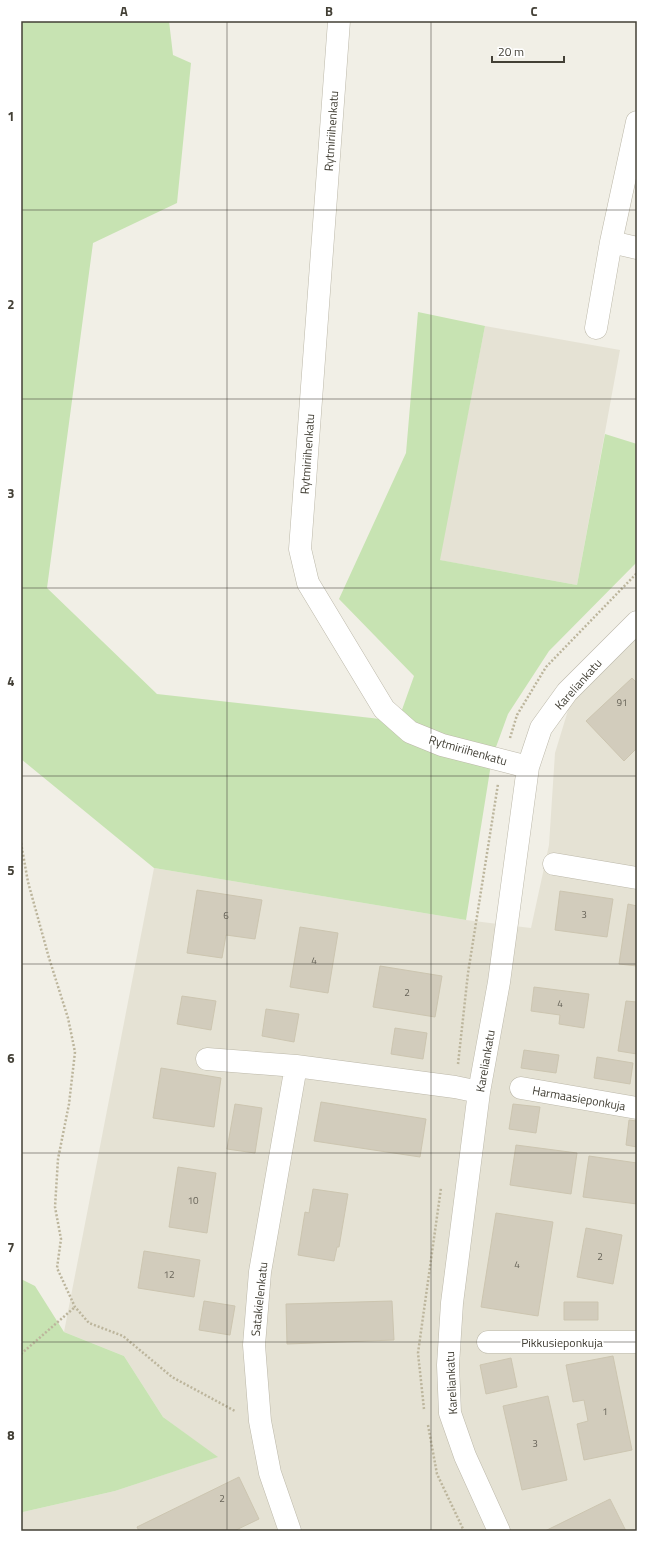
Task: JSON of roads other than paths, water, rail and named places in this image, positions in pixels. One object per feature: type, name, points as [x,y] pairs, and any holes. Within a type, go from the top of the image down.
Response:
[{"type":"street","name":"Rytmiriihenkatu","points":[[339,21],[300,549],[308,583],[384,709],[410,732],[442,745],[528,767]]},
{"type":"street","points":[[596,328],[611,242],[637,122]]},
{"type":"street","points":[[611,242],[637,248]]},
{"type":"street","name":"Kareliankatu","points":[[499,1531],[465,1456],[450,1413],[448,1365],[452,1304],[480,1092],[499,982],[528,767],[541,728],[567,692],[637,622]]},
{"type":"street","points":[[554,864],[637,878]]},
{"type":"street","points":[[207,1059],[296,1066],[456,1087],[480,1092]]},
{"type":"street","name":"Satakielenkatu","points":[[290,1531],[270,1473],[260,1421],[254,1345],[260,1272],[296,1066]]},
{"type":"street","name":"Harmaasieponkuja","points":[[521,1088],[637,1108]]},
{"type":"street","name":"Pikkusieponkuja","points":[[488,1342],[637,1342]]}]
